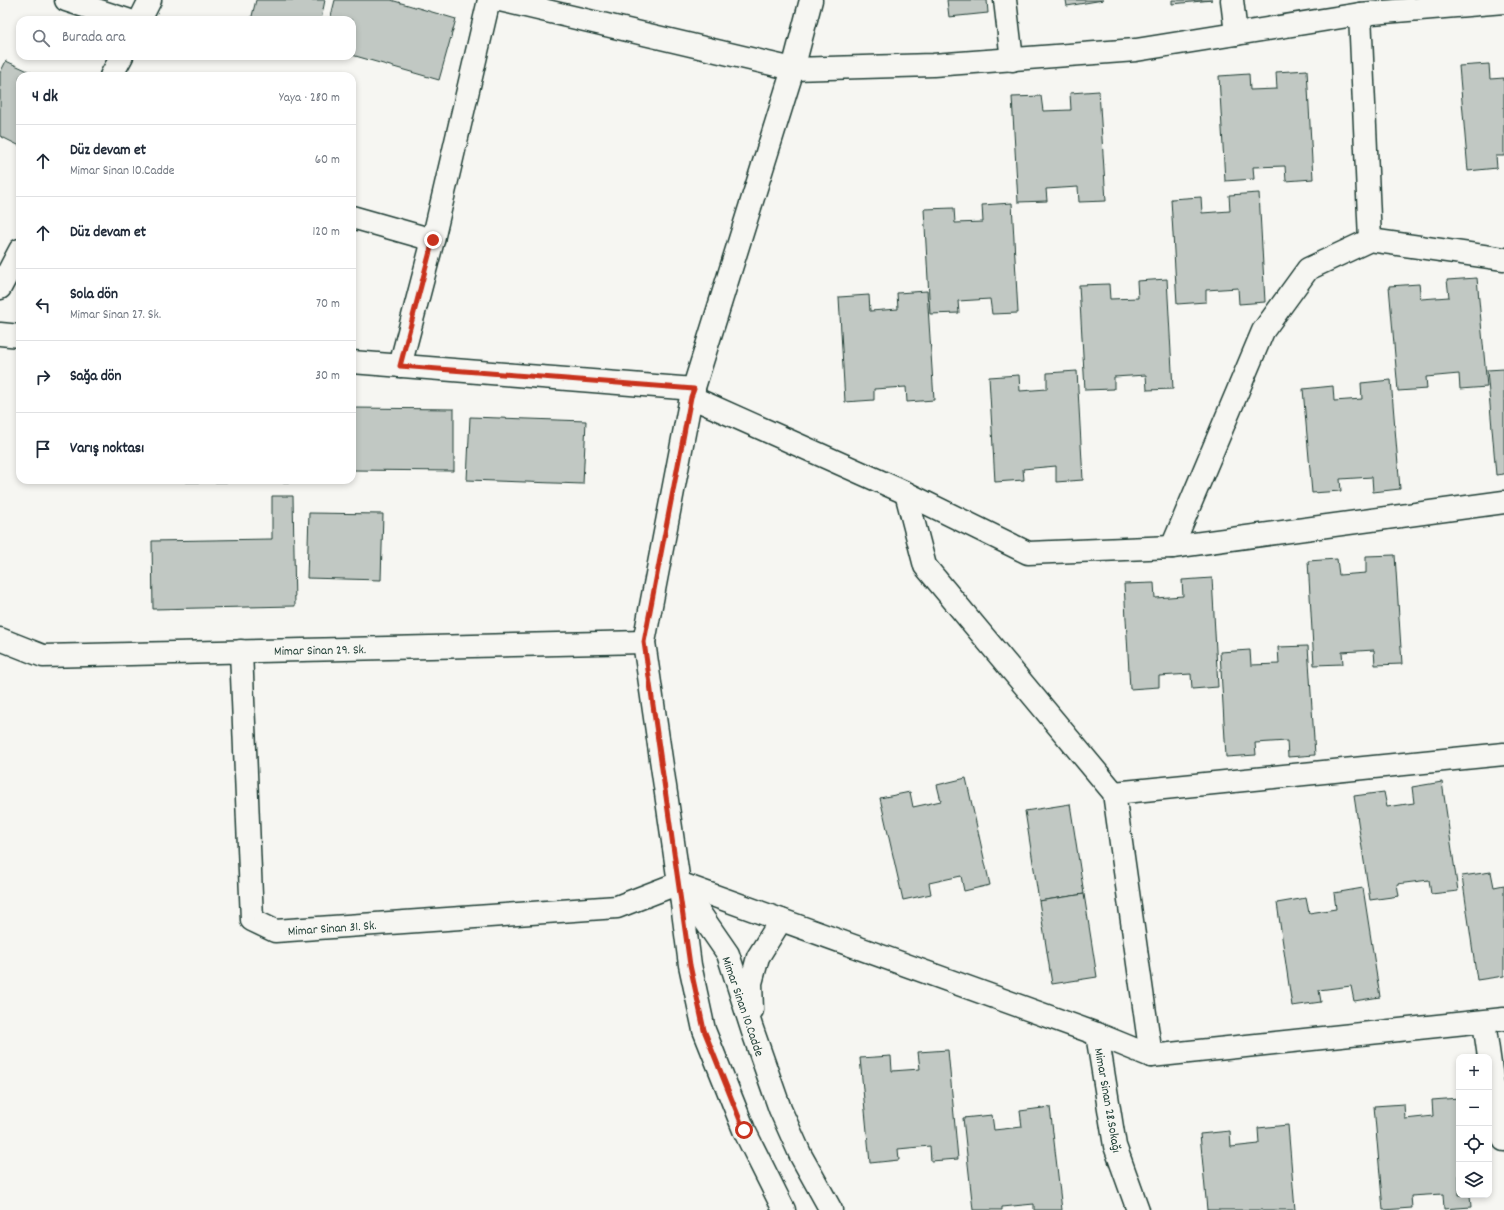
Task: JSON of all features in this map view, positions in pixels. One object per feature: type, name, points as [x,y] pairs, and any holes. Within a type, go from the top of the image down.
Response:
[{"type":"street","points":[[66,0],[115,16]]},
{"type":"street","points":[[142,16],[150,0]]},
{"type":"street","points":[[400,366],[433,240],[489,0]]},
{"type":"street","points":[[500,0],[793,69],[933,65],[1136,50],[1360,14],[1462,3],[1504,2]]},
{"type":"street","points":[[784,1210],[744,1130],[704,1030],[690,965],[644,642],[693,393],[793,69],[811,0]]},
{"type":"street","points":[[1005,0],[1012,60]]},
{"type":"street","points":[[1232,0],[1236,34]]},
{"type":"street","points":[[1360,14],[1370,240]]},
{"type":"street","points":[[114,72],[120,60]]},
{"type":"street","points":[[356,218],[433,240]]},
{"type":"street","points":[[1172,547],[1263,331],[1308,269],[1370,240],[1504,259]]},
{"type":"street","points":[[0,288],[16,258]]},
{"type":"street","points":[[0,334],[16,336]]},
{"type":"street","points":[[356,362],[693,393],[906,493],[1028,553],[1172,547],[1504,502]]},
{"type":"street","points":[[906,493],[925,566],[1114,793],[1152,1056]]},
{"type":"street","name":"Mimar Sinan 29. Sk.","points":[[0,639],[43,656],[644,642]]},
{"type":"street","name":"Mimar Sinan 31. Sk.","points":[[241,651],[252,920],[275,931],[618,907],[679,883]]},
{"type":"street","points":[[1114,793],[1504,754]]},
{"type":"street","points":[[679,883],[1097,1034],[1152,1056],[1494,1021],[1499,1127],[1504,1140]]},
{"type":"street","name":"Mimar Sinan 10.Cadde","points":[[679,883],[728,954],[752,1029],[783,1116],[801,1156],[831,1210]]},
{"type":"street","points":[[752,1029],[751,983],[758,957],[781,920]]},
{"type":"street","name":"Mimar Sinan 28.Sokağı","points":[[1097,1034],[1115,1146],[1138,1210]]},
{"type":"building","points":[[256,0],[325,0],[322,16],[252,16]]},
{"type":"building","points":[[335,0],[391,0],[456,19],[439,80],[356,56],[356,16],[331,16]]},
{"type":"building","points":[[947,0],[987,0],[988,13],[949,17]]},
{"type":"building","points":[[1066,0],[1103,0],[1067,6]]},
{"type":"building","points":[[1172,0],[1212,0],[1172,4]]},
{"type":"building","points":[[6,61],[30,72],[16,72],[16,144],[0,136],[0,73]]},
{"type":"building","points":[[1489,64],[1490,79],[1504,78],[1504,156],[1496,156],[1497,168],[1468,171],[1459,66]]},
{"type":"building","points":[[1307,70],[1313,179],[1286,181],[1285,166],[1253,167],[1254,179],[1225,181],[1219,76],[1249,74],[1250,90],[1277,89],[1276,72]]},
{"type":"building","points":[[1099,91],[1106,201],[1079,202],[1078,187],[1046,189],[1047,201],[1018,202],[1012,97],[1041,96],[1043,111],[1071,110],[1070,93]]},
{"type":"building","points":[[1259,193],[1265,302],[1239,304],[1238,288],[1206,290],[1206,302],[1177,304],[1171,199],[1201,197],[1202,213],[1230,211],[1229,195]]},
{"type":"building","points":[[1012,203],[1018,313],[992,314],[990,299],[958,301],[959,313],[930,314],[924,209],[954,208],[955,223],[983,222],[982,205]]},
{"type":"building","points":[[1477,278],[1487,387],[1460,389],[1459,374],[1426,377],[1427,389],[1398,391],[1389,286],[1419,284],[1421,299],[1449,297],[1447,280]]},
{"type":"building","points":[[1167,279],[1173,389],[1147,390],[1146,375],[1114,377],[1114,389],[1085,390],[1079,285],[1109,284],[1110,299],[1138,298],[1137,281]]},
{"type":"building","points":[[927,291],[934,400],[907,402],[906,387],[874,389],[874,400],[845,402],[839,297],[869,295],[870,311],[898,309],[897,293]]},
{"type":"building","points":[[1504,369],[1504,474],[1496,475],[1487,370]]},
{"type":"building","points":[[1077,371],[1083,480],[1056,482],[1056,466],[1023,469],[1024,480],[995,482],[989,377],[1019,375],[1020,391],[1047,389],[1047,373]]},
{"type":"building","points":[[1391,380],[1400,489],[1373,492],[1372,477],[1340,479],[1341,491],[1312,493],[1303,389],[1333,386],[1334,401],[1362,399],[1361,383]]},
{"type":"building","points":[[356,408],[454,409],[454,471],[356,470]]},
{"type":"building","points":[[470,417],[586,421],[583,484],[467,480]]},
{"type":"building","points":[[272,496],[293,496],[295,606],[153,609],[152,541],[272,539]]},
{"type":"building","points":[[309,513],[383,514],[381,580],[307,578]]},
{"type":"building","points":[[1395,555],[1402,664],[1375,665],[1374,650],[1342,652],[1343,664],[1314,665],[1308,561],[1337,559],[1339,575],[1366,573],[1366,556]]},
{"type":"building","points":[[1212,578],[1218,687],[1192,689],[1191,674],[1159,676],[1159,687],[1130,689],[1124,584],[1154,583],[1155,598],[1183,596],[1182,580]]},
{"type":"building","points":[[1308,646],[1315,755],[1288,757],[1287,741],[1255,743],[1256,755],[1226,757],[1220,652],[1250,650],[1251,665],[1279,664],[1278,647]]},
{"type":"building","points":[[966,778],[990,885],[964,891],[961,876],[929,883],[931,894],[903,900],[880,798],[910,792],[913,807],[941,801],[937,785]]},
{"type":"building","points":[[1442,782],[1458,891],[1431,894],[1429,880],[1397,884],[1399,896],[1370,900],[1354,796],[1384,792],[1387,807],[1414,803],[1412,787]]},
{"type":"building","points":[[1070,804],[1084,894],[1039,901],[1025,811]]},
{"type":"building","points":[[1491,872],[1494,887],[1504,885],[1504,976],[1477,980],[1462,876]]},
{"type":"building","points":[[1363,888],[1380,997],[1354,1001],[1351,986],[1319,990],[1321,1002],[1292,1006],[1277,903],[1306,898],[1309,913],[1336,909],[1334,893]]},
{"type":"building","points":[[1084,894],[1097,977],[1052,984],[1039,901]]},
{"type":"building","points":[[948,1050],[958,1159],[931,1161],[930,1146],[898,1149],[899,1160],[870,1163],[860,1058],[891,1056],[892,1071],[920,1069],[918,1052]]},
{"type":"building","points":[[1456,1098],[1456,1198],[1470,1198],[1471,1207],[1444,1209],[1443,1194],[1411,1196],[1412,1208],[1383,1210],[1374,1106],[1404,1104],[1405,1119],[1433,1116],[1432,1100]]},
{"type":"building","points":[[1050,1107],[1062,1210],[1034,1210],[1034,1204],[1002,1207],[1002,1210],[973,1210],[963,1118],[992,1115],[994,1130],[1022,1127],[1020,1111]]},
{"type":"building","points":[[1288,1125],[1295,1210],[1207,1210],[1200,1134],[1230,1131],[1231,1147],[1259,1144],[1258,1128]]},
{"type":"route","points":[[433,240],[400,366],[694,389],[691,397],[644,642],[690,965],[704,1030],[744,1130]]}]
